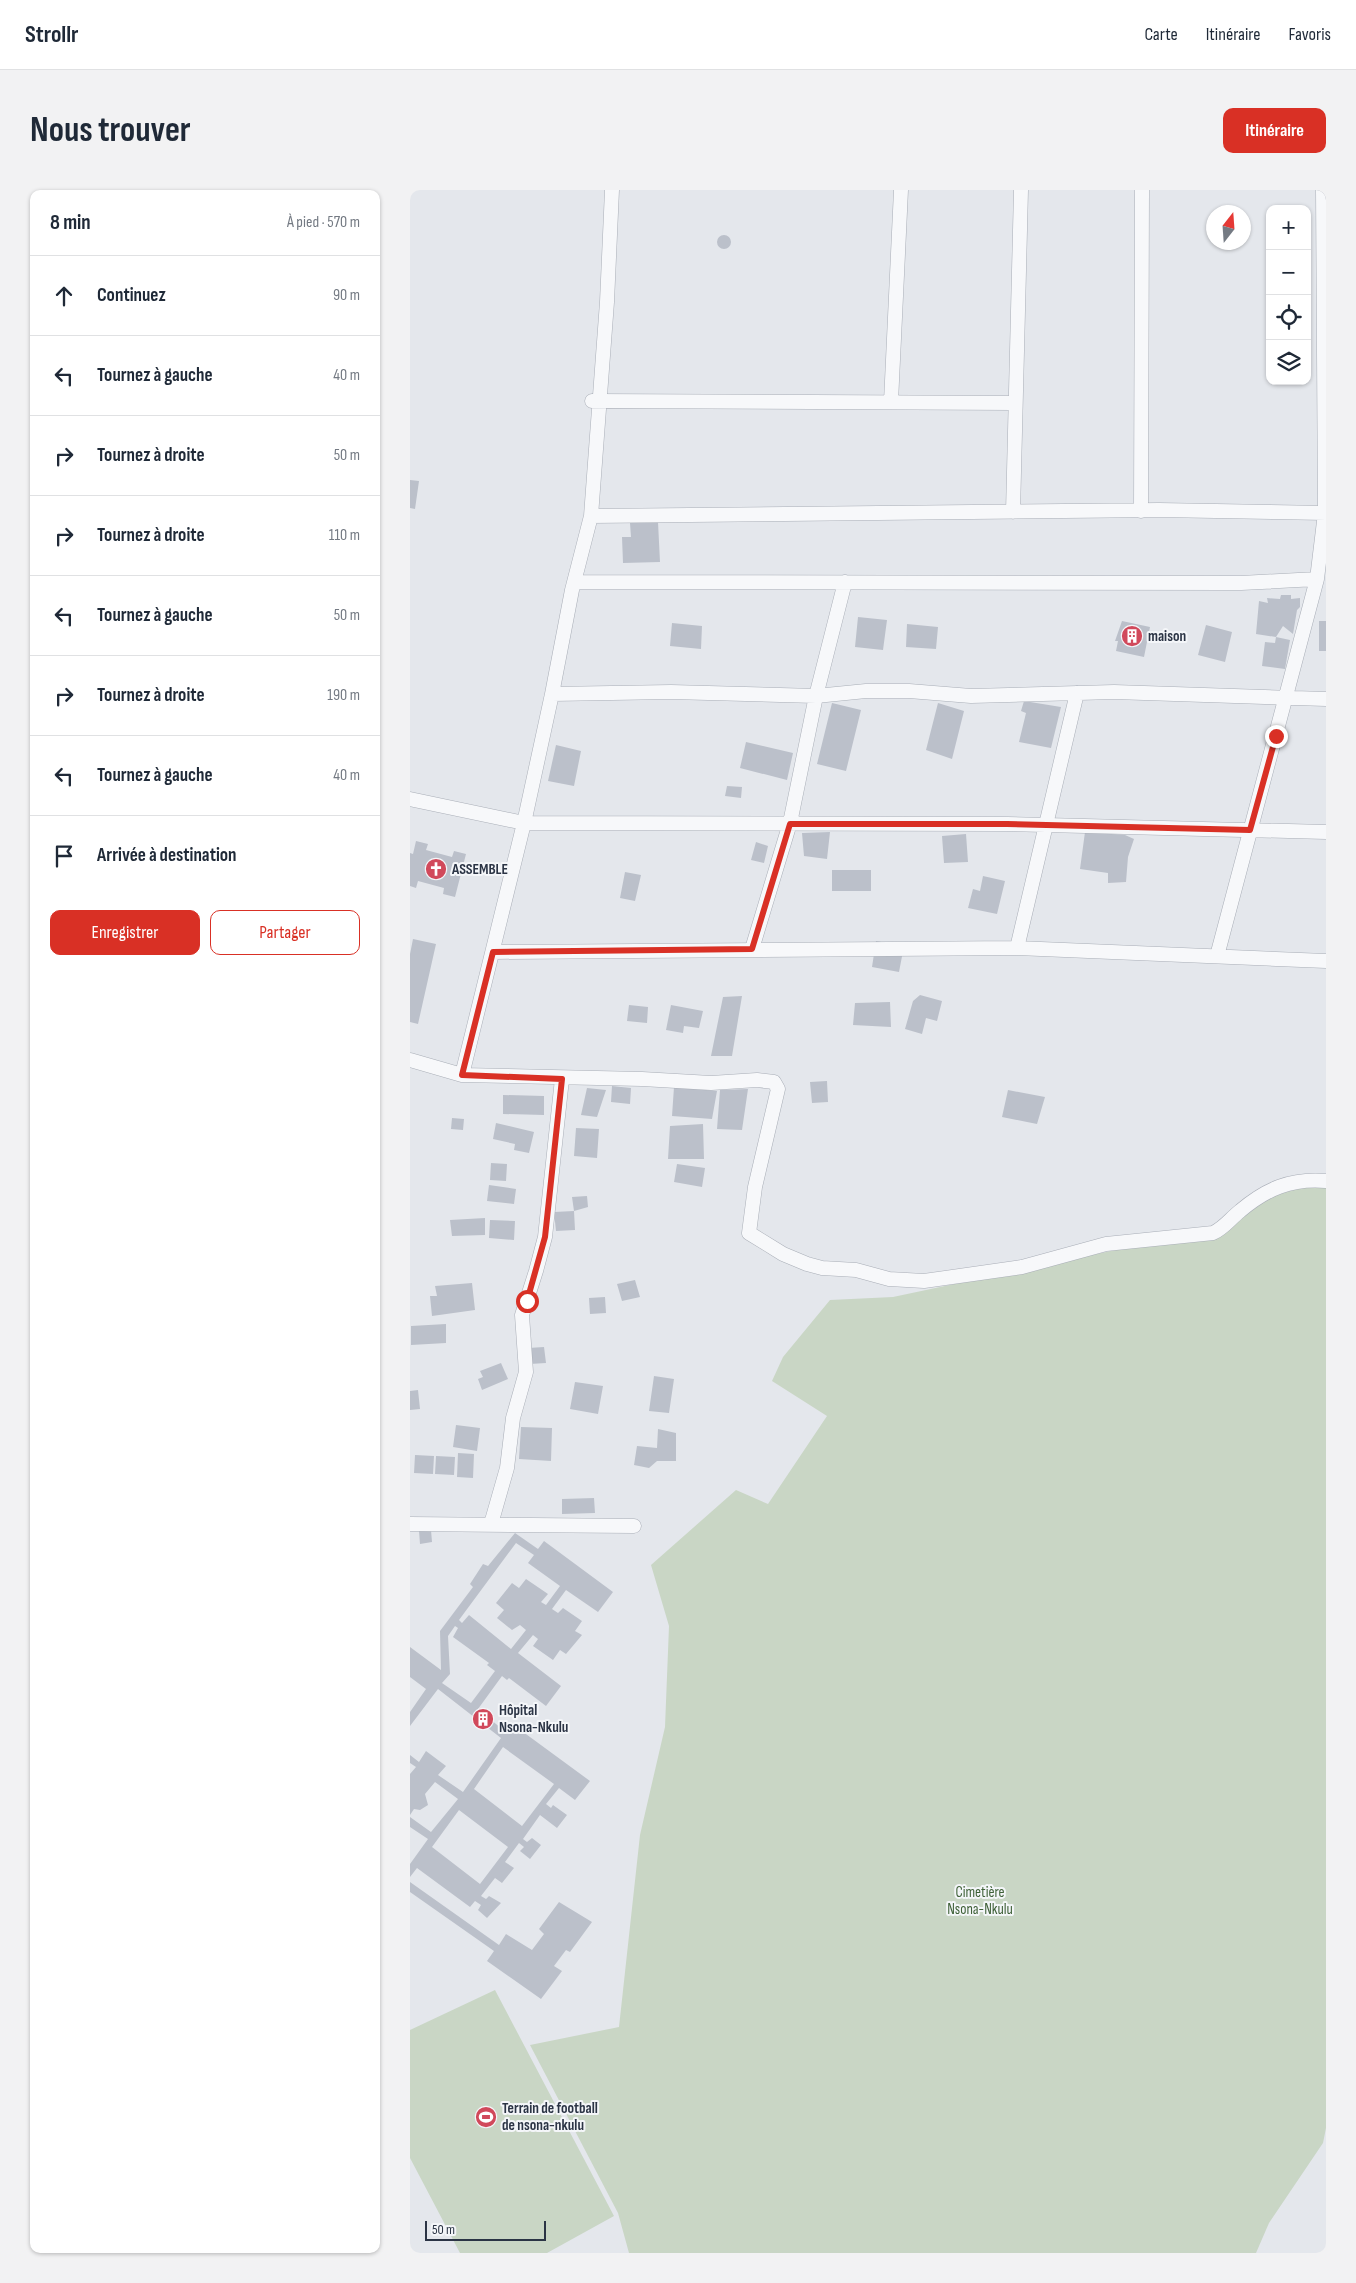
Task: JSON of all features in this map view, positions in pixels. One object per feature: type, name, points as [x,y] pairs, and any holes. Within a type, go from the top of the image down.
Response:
[{"type":"street","points":[[462,1075],[524,823],[574,582],[591,516],[595,401],[612,190]]},
{"type":"street","points":[[891,402],[901,190]]},
{"type":"street","points":[[1013,512],[1014,403],[1021,190]]},
{"type":"street","points":[[1141,510],[1142,190]]},
{"type":"street","points":[[1217,956],[1317,579],[1325,513],[1324,193]]},
{"type":"street","points":[[595,401],[1014,403]]},
{"type":"street","points":[[591,516],[1141,510],[1325,513]]},
{"type":"street","points":[[574,582],[1241,583],[1317,579]]},
{"type":"street","points":[[752,949],[790,824],[816,696],[845,582]]},
{"type":"street","points":[[552,694],[671,692],[816,696],[883,691],[971,696],[1114,692],[1326,699]]},
{"type":"street","points":[[1016,948],[1077,693]]},
{"type":"street","points":[[410,799],[524,823],[1046,825],[1326,832]]},
{"type":"street","points":[[493,952],[1016,948],[1326,961]]},
{"type":"street","points":[[410,1060],[462,1075],[562,1079],[642,1079],[711,1083],[757,1080],[774,1082],[778,1089],[755,1187],[749,1233],[783,1254],[807,1264],[822,1268],[856,1270],[889,1279],[924,1281],[951,1278],[1022,1267],[1106,1244],[1213,1233],[1221,1229],[1238,1212],[1272,1189],[1295,1182],[1326,1181]]},
{"type":"street","points":[[491,1524],[506,1468],[513,1418],[526,1372],[522,1315],[545,1237],[562,1079]]},
{"type":"street","points":[[410,1524],[634,1526]]},
{"type":"green space","name":"Cimetière Nsona-Nkulu","points":[[1326,1186],[1326,2128],[1323,2143],[1269,2223],[1256,2253],[629,2253],[618,2213],[530,2045],[619,2027],[640,1835],[665,1727],[669,1626],[651,1565],[736,1490],[768,1504],[827,1416],[772,1381],[783,1357],[830,1300],[893,1297],[1125,1248],[1216,1238],[1263,1202],[1289,1187]]},
{"type":"green space","name":"Terrain de football de nsona-nkulu","points":[[495,1990],[614,2216],[547,2253],[460,2253],[410,2158],[410,2030]]},
{"type":"building","points":[[724,235],[729,237],[731,242],[729,247],[724,249],[719,247],[717,242],[719,237]]},
{"type":"building","points":[[410,480],[419,481],[415,509],[410,508]]},
{"type":"building","points":[[658,522],[660,562],[623,563],[622,537],[631,537],[630,523]]},
{"type":"building","points":[[1281,595],[1291,595],[1291,599],[1300,598],[1300,607],[1297,610],[1293,634],[1283,626],[1276,637],[1256,634],[1259,601],[1268,603],[1267,598],[1280,599]]},
{"type":"building","points":[[858,617],[887,620],[883,650],[855,647]]},
{"type":"building","name":"maison","points":[[1122,621],[1150,627],[1144,657],[1116,651],[1118,641],[1115,641]]},
{"type":"building","points":[[1319,621],[1326,621],[1326,651],[1319,651]]},
{"type":"building","points":[[672,623],[702,626],[701,649],[670,646]]},
{"type":"building","points":[[907,624],[938,627],[936,649],[906,647]]},
{"type":"building","points":[[1206,625],[1232,632],[1225,662],[1198,655]]},
{"type":"building","points":[[1276,637],[1290,640],[1285,669],[1262,666],[1265,642],[1275,643]]},
{"type":"building","points":[[1024,701],[1061,707],[1051,748],[1019,742],[1026,713],[1021,711]]},
{"type":"building","points":[[832,703],[861,710],[846,771],[817,764]]},
{"type":"building","points":[[938,703],[964,711],[952,759],[926,750]]},
{"type":"building","points":[[746,742],[793,753],[787,780],[740,768]]},
{"type":"building","points":[[556,745],[581,751],[574,786],[548,781]]},
{"type":"building","points":[[727,786],[742,787],[741,798],[725,796]]},
{"type":"building","points":[[830,832],[827,859],[804,856],[802,833]]},
{"type":"building","points":[[1085,832],[1125,835],[1134,839],[1128,857],[1126,882],[1108,883],[1108,873],[1080,869]]},
{"type":"building","points":[[966,834],[968,862],[944,863],[942,836]]},
{"type":"building","name":"ASSEMBLE","points":[[416,841],[428,844],[426,850],[452,857],[454,851],[466,854],[455,897],[443,894],[444,888],[418,881],[416,888],[410,886],[410,853],[413,854]]},
{"type":"building","points":[[756,842],[768,846],[764,863],[751,860]]},
{"type":"building","points":[[832,870],[871,870],[871,891],[832,891]]},
{"type":"building","points":[[625,872],[641,875],[635,901],[620,898]]},
{"type":"building","points":[[983,876],[1005,881],[997,914],[968,908],[973,889],[980,891]]},
{"type":"building","points":[[413,939],[436,944],[418,1024],[410,1022],[410,954]]},
{"type":"building","points":[[876,941],[904,946],[899,972],[872,967]]},
{"type":"building","points":[[920,995],[942,1001],[937,1021],[926,1018],[922,1034],[905,1029],[913,1001]]},
{"type":"building","points":[[742,996],[732,1056],[711,1056],[723,997]]},
{"type":"building","points":[[890,1002],[891,1027],[853,1025],[855,1003]]},
{"type":"building","points":[[629,1005],[648,1007],[647,1023],[627,1021]]},
{"type":"building","points":[[671,1005],[703,1011],[699,1028],[684,1026],[683,1033],[666,1030]]},
{"type":"building","points":[[827,1081],[828,1102],[812,1103],[810,1082]]},
{"type":"building","points":[[612,1086],[631,1088],[630,1104],[611,1102]]},
{"type":"building","points":[[674,1087],[717,1091],[712,1119],[672,1116]]},
{"type":"building","points":[[587,1088],[606,1090],[597,1117],[581,1115]]},
{"type":"building","points":[[748,1089],[742,1130],[717,1129],[720,1090]]},
{"type":"building","points":[[1008,1090],[1045,1097],[1037,1124],[1002,1117]]},
{"type":"building","points":[[503,1095],[544,1096],[544,1115],[503,1114]]},
{"type":"building","points":[[452,1118],[464,1119],[463,1130],[451,1129]]},
{"type":"building","points":[[496,1123],[534,1132],[529,1153],[514,1150],[515,1144],[493,1139]]},
{"type":"building","points":[[703,1124],[704,1159],[668,1159],[670,1126]]},
{"type":"building","points":[[576,1128],[599,1129],[597,1158],[574,1156]]},
{"type":"building","points":[[491,1163],[507,1164],[506,1181],[490,1180]]},
{"type":"building","points":[[677,1164],[705,1168],[702,1187],[674,1182]]},
{"type":"building","points":[[489,1185],[516,1189],[514,1204],[487,1201]]},
{"type":"building","points":[[587,1196],[588,1207],[574,1211],[572,1197]]},
{"type":"building","points":[[574,1211],[575,1230],[556,1231],[554,1212]]},
{"type":"building","points":[[485,1218],[485,1235],[452,1236],[450,1220]]},
{"type":"building","points":[[490,1220],[515,1221],[514,1240],[489,1238]]},
{"type":"building","points":[[635,1280],[640,1297],[622,1301],[617,1284]]},
{"type":"building","points":[[472,1283],[475,1310],[432,1316],[430,1296],[437,1296],[435,1286]]},
{"type":"building","points":[[605,1297],[606,1313],[590,1314],[589,1298]]},
{"type":"building","points":[[446,1324],[446,1343],[411,1345],[411,1326]]},
{"type":"building","points":[[544,1347],[546,1363],[530,1364],[528,1348]]},
{"type":"building","points":[[501,1363],[508,1379],[482,1390],[478,1379],[483,1377],[480,1371]]},
{"type":"building","points":[[654,1376],[674,1379],[669,1413],[649,1411]]},
{"type":"building","points":[[575,1382],[603,1386],[598,1414],[570,1409]]},
{"type":"building","points":[[418,1390],[420,1409],[410,1410],[410,1391]]},
{"type":"building","points":[[456,1425],[480,1428],[477,1451],[453,1447]]},
{"type":"building","points":[[521,1427],[552,1428],[551,1461],[519,1459]]},
{"type":"building","points":[[658,1429],[676,1433],[676,1461],[657,1461],[649,1468],[634,1465],[637,1446],[657,1448]]},
{"type":"building","points":[[458,1453],[474,1454],[473,1478],[457,1477]]},
{"type":"building","points":[[415,1455],[434,1456],[433,1474],[414,1473]]},
{"type":"building","points":[[436,1456],[455,1457],[454,1475],[435,1474]]},
{"type":"building","points":[[594,1498],[595,1513],[562,1514],[562,1499]]},
{"type":"building","points":[[431,1530],[432,1542],[420,1544],[419,1531]]},
{"type":"building","name":"Hôpital Nsona-Nkulu","points":[[515,1533],[538,1549],[544,1541],[613,1592],[598,1612],[566,1590],[552,1609],[558,1613],[563,1608],[582,1621],[575,1631],[582,1635],[566,1654],[560,1650],[553,1660],[533,1646],[538,1639],[533,1635],[518,1653],[561,1686],[546,1706],[509,1678],[507,1680],[502,1676],[478,1709],[508,1734],[515,1726],[590,1781],[575,1800],[559,1788],[546,1804],[551,1808],[553,1805],[567,1815],[557,1828],[540,1815],[523,1839],[527,1842],[532,1838],[541,1845],[530,1859],[520,1851],[524,1847],[519,1843],[505,1862],[514,1868],[502,1883],[495,1878],[481,1896],[486,1899],[489,1896],[501,1903],[487,1918],[478,1910],[481,1905],[475,1901],[470,1907],[417,1868],[410,1877],[410,1864],[428,1839],[410,1827],[410,1817],[431,1832],[458,1799],[435,1782],[425,1794],[428,1805],[420,1810],[414,1809],[410,1815],[410,1774],[416,1767],[410,1763],[410,1755],[419,1762],[426,1751],[446,1766],[438,1775],[463,1792],[501,1738],[438,1689],[410,1726],[410,1712],[426,1689],[410,1677],[410,1647],[441,1670],[440,1631],[473,1587],[470,1584],[483,1564],[488,1566]],"holes":[[[516,1543],[534,1555],[528,1563],[560,1586],[546,1605],[541,1602],[548,1594],[526,1579],[519,1588],[512,1583],[496,1603],[504,1610],[497,1618],[512,1630],[520,1625],[526,1630],[511,1649],[469,1615],[462,1623],[459,1620]],[[455,1626],[458,1628],[453,1637],[489,1663],[487,1665],[495,1671],[471,1703],[442,1683],[450,1674],[448,1636]],[[503,1747],[554,1784],[522,1826],[474,1789]],[[459,1810],[508,1847],[480,1884],[432,1847]]]},
{"type":"building","points":[[410,1882],[499,1945],[506,1934],[532,1950],[544,1934],[539,1929],[559,1902],[592,1922],[570,1952],[566,1950],[554,1966],[562,1971],[541,1999],[487,1961],[494,1951],[410,1892]]},
{"type":"place","name":"maison","points":[[1132,636]]},
{"type":"place","name":"ASSEMBLE","points":[[436,869]]},
{"type":"place","name":"Hôpital Nsona-Nkulu","points":[[483,1719]]},
{"type":"place","name":"Terrain de football de nsona-nkulu","points":[[486,2117]]},
{"type":"route","points":[[527,1301],[545,1237],[562,1079],[462,1075],[493,952],[752,949],[790,824],[1007,824],[1250,830],[1276,736]]}]
